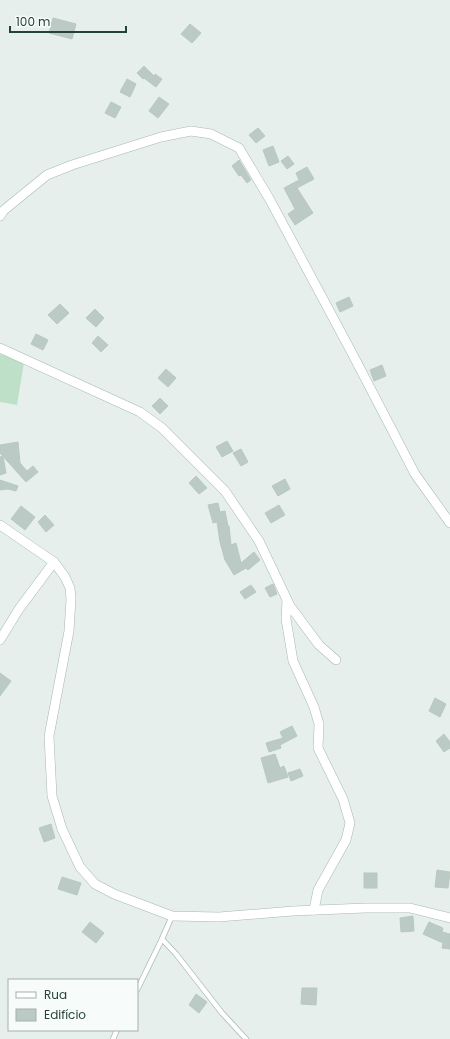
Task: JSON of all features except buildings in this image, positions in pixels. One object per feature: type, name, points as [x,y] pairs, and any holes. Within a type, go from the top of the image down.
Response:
[{"type":"street","points":[[0,216],[4,210],[47,175],[72,165],[161,137],[191,131],[211,134],[239,148],[270,200],[415,474],[450,523]]},
{"type":"street","points":[[0,348],[140,412],[162,428],[225,491],[259,541],[290,606],[319,645],[336,660]]},
{"type":"street","points":[[0,525],[54,562],[65,577],[70,588],[71,599],[68,632],[49,736],[52,796],[62,829],[80,867],[95,884],[114,894],[172,916],[219,917],[314,910],[410,908],[450,918]]},
{"type":"street","points":[[0,640],[19,609],[54,562]]},
{"type":"street","points":[[287,599],[286,619],[293,661],[314,707],[319,724],[318,748],[343,799],[350,823],[346,840],[318,890],[314,910]]},
{"type":"lane","points":[[138,988],[172,916]]},
{"type":"lane","points":[[162,939],[246,1039]]},
{"type":"green space","points":[[0,354],[24,362],[17,405],[0,402]]}]
